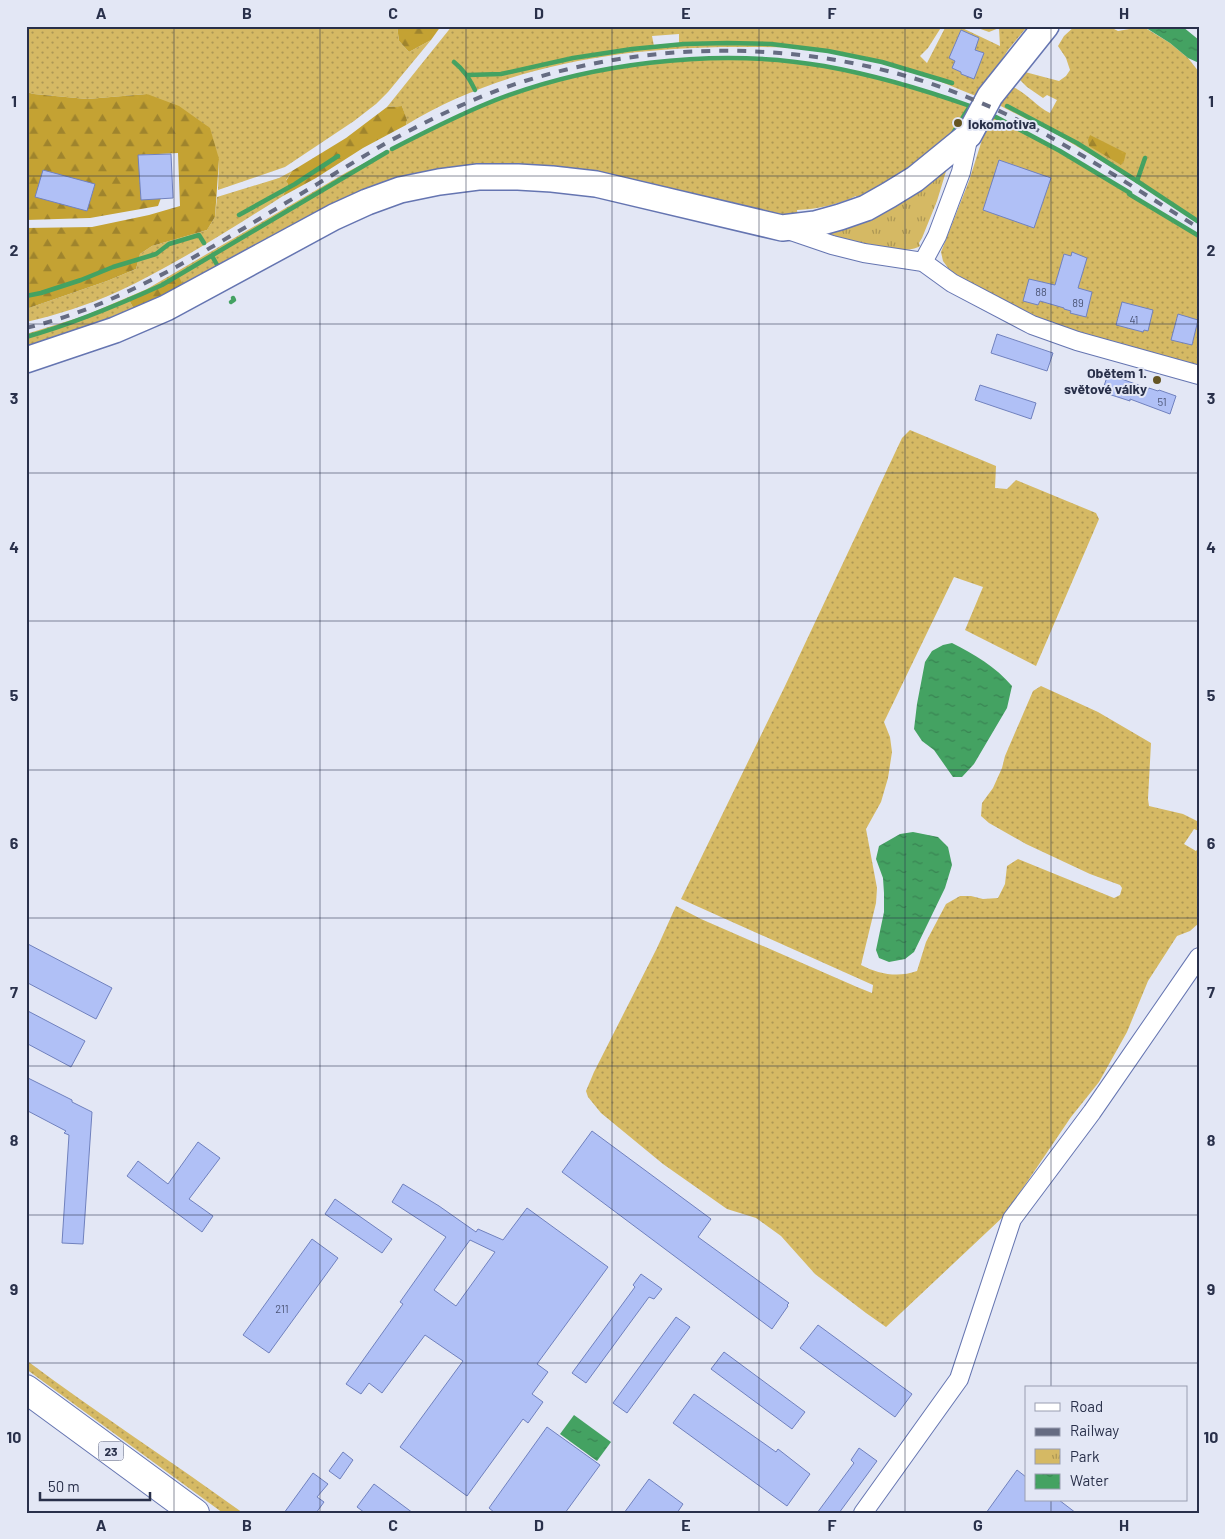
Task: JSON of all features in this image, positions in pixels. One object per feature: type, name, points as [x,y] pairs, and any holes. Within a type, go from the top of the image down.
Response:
[{"type":"main road","name":"23","points":[[26,1389],[195,1513]]},
{"type":"street","points":[[923,262],[937,236],[961,172],[968,135],[990,96],[1046,26]]},
{"type":"street","points":[[782,228],[815,224],[866,208],[915,179],[968,135]]},
{"type":"street","points":[[26,360],[115,330],[166,308],[334,217],[400,190],[478,177],[518,177],[596,184],[782,228],[832,245],[864,253],[923,262],[952,283],[1032,325],[1077,341],[1199,375]]},
{"type":"street","points":[[863,1513],[959,1379],[1012,1218],[1092,1112],[1199,957]]},
{"type":"green space","points":[[26,26],[378,26],[383,29],[383,26],[397,26],[399,41],[409,52],[431,40],[388,92],[354,121],[285,167],[218,190],[219,159],[147,94],[87,99],[26,92]]},
{"type":"green space","points":[[397,26],[441,26],[431,40],[409,52],[399,41]]},
{"type":"green space","points":[[452,26],[942,26],[928,48],[920,56],[927,63],[946,26],[958,26],[1000,46],[999,28],[989,32],[972,26],[1026,26],[986,85],[978,92],[979,97],[904,68],[849,54],[817,50],[744,47],[657,50],[569,63],[526,73],[485,87],[444,104],[406,125],[407,121],[402,106],[387,107]],"holes":[[[679,34],[679,44],[654,46],[652,36]]]},
{"type":"green space","points":[[1075,26],[1108,26],[1118,31],[1135,28],[1147,29],[1170,43],[1188,58],[1199,72],[1199,223],[1074,145],[995,103],[1013,87],[1050,113],[1057,100],[1047,95],[1043,98],[1019,79],[1025,72],[1059,81],[1066,76],[1070,70],[1066,58],[1058,46],[1064,36]]},
{"type":"green space","points":[[727,58],[781,61],[822,66],[878,77],[930,92],[974,108],[960,130],[861,203],[856,196],[827,206],[797,210],[798,217],[782,217],[461,172],[164,302],[178,275],[129,300],[134,309],[70,334],[26,348],[26,334],[84,316],[147,289],[347,172],[482,106],[531,89],[581,75],[634,65]]},
{"type":"green space","points":[[26,92],[87,99],[147,94],[179,106],[210,128],[219,159],[215,217],[207,230],[152,246],[140,254],[136,269],[26,309],[26,228],[92,227],[149,215],[180,206],[178,153],[139,155],[141,199],[161,198],[158,206],[90,218],[26,220]]},
{"type":"green space","points":[[402,106],[407,120],[406,125],[363,148],[316,178],[283,196],[288,184],[286,181],[292,171],[346,138],[387,107]]},
{"type":"green space","points":[[991,115],[1060,151],[1199,236],[1199,366],[1020,314],[951,272],[943,261],[941,252],[969,181]]},
{"type":"green space","points":[[1090,135],[1126,153],[1121,165],[1089,146],[1088,140]]},
{"type":"green space","points":[[947,168],[937,201],[919,243],[920,246],[912,249],[886,249],[819,235]]},
{"type":"green space","points":[[292,171],[286,180],[288,184],[283,196],[181,259],[139,282],[106,297],[26,322],[26,309],[136,269],[140,254],[152,246],[207,230],[215,217],[217,197],[279,178]]},
{"type":"green space","points":[[178,275],[183,285],[160,298],[134,309],[129,300],[162,285]]},
{"type":"green space","points":[[910,430],[996,466],[995,488],[1007,489],[1016,480],[1096,513],[1099,519],[1036,666],[965,630],[983,587],[954,577],[884,722],[890,737],[892,752],[888,778],[881,802],[866,829],[877,888],[876,903],[861,965],[874,971],[895,975],[917,971],[926,942],[946,904],[960,896],[983,899],[998,898],[1005,884],[1007,866],[1018,859],[1114,898],[1120,895],[1122,888],[1120,885],[1090,874],[1026,844],[989,823],[981,816],[982,803],[993,788],[1033,691],[1041,686],[1098,712],[1151,743],[1149,806],[1183,814],[1199,822],[1199,831],[1194,829],[1184,844],[1196,851],[1199,847],[1199,923],[1190,931],[1177,936],[1148,981],[1127,1032],[1099,1082],[1071,1117],[1004,1216],[886,1327],[815,1274],[781,1236],[756,1218],[727,1209],[663,1164],[601,1113],[588,1097],[586,1091],[676,906],[701,919],[872,993],[873,985],[681,899],[785,686],[902,438]]},
{"type":"green space","points":[[26,1360],[243,1513],[223,1513],[26,1369]]},
{"type":"water","points":[[1143,26],[1183,27],[1199,40],[1199,63],[1188,58],[1170,43]]},
{"type":"water","points":[[952,643],[984,662],[1012,686],[1007,708],[974,764],[962,777],[953,777],[934,750],[922,741],[914,729],[925,662],[932,651]]},
{"type":"water","points":[[913,832],[938,837],[948,847],[952,865],[945,888],[914,952],[905,959],[889,962],[879,958],[876,950],[884,912],[884,893],[883,878],[876,859],[879,846],[900,834]]},
{"type":"water","points":[[574,1415],[611,1442],[597,1461],[560,1434]]},
{"type":"building","points":[[961,30],[979,38],[975,50],[984,53],[974,79],[952,68],[955,61],[949,58]]},
{"type":"building","points":[[171,154],[173,198],[141,200],[138,155]]},
{"type":"building","points":[[999,160],[1051,178],[1034,228],[983,210]]},
{"type":"building","points":[[43,170],[95,184],[87,211],[35,197]]},
{"type":"building","points":[[1072,252],[1087,258],[1078,288],[1092,292],[1086,317],[1040,301],[1038,305],[1023,301],[1029,279],[1055,285],[1064,254],[1071,256]]},
{"type":"building","points":[[1122,302],[1153,310],[1148,331],[1144,330],[1143,332],[1116,325]]},
{"type":"building","points":[[1178,314],[1198,320],[1192,345],[1171,340]]},
{"type":"building","points":[[997,334],[1053,353],[1047,371],[991,353]]},
{"type":"building","points":[[1108,374],[1149,389],[1159,390],[1176,396],[1170,414],[1130,399],[1130,401],[1102,392]]},
{"type":"building","points":[[980,385],[1036,403],[1031,419],[975,400]]},
{"type":"building","points":[[26,943],[112,988],[96,1019],[26,982]]},
{"type":"building","points":[[26,1010],[85,1041],[71,1067],[26,1043]]},
{"type":"building","points":[[26,1077],[92,1112],[83,1244],[62,1243],[69,1135],[64,1133],[66,1131],[26,1110]]},
{"type":"building","points":[[592,1131],[711,1219],[698,1237],[789,1303],[772,1329],[562,1172]]},
{"type":"building","points":[[198,1142],[220,1158],[189,1199],[213,1216],[202,1232],[127,1176],[138,1161],[168,1184]]},
{"type":"building","points":[[403,1184],[476,1232],[478,1229],[503,1240],[527,1208],[608,1267],[537,1364],[548,1372],[532,1394],[543,1402],[528,1423],[523,1419],[467,1496],[400,1447],[463,1361],[425,1335],[382,1393],[369,1383],[361,1394],[346,1384],[403,1304],[400,1302],[446,1237],[392,1202]],"holes":[[[470,1240],[495,1252],[456,1306],[434,1290]]]},
{"type":"building","points":[[335,1199],[392,1239],[382,1253],[325,1214]]},
{"type":"building","points":[[312,1239],[338,1258],[269,1353],[243,1335]]},
{"type":"building","points":[[641,1274],[662,1289],[654,1299],[649,1297],[586,1383],[572,1373],[635,1287],[633,1285]]},
{"type":"building","points":[[676,1317],[690,1327],[627,1413],[613,1403]]},
{"type":"building","points":[[818,1325],[912,1394],[895,1417],[800,1348]]},
{"type":"building","points":[[724,1352],[805,1412],[792,1429],[711,1369]]},
{"type":"building","points":[[694,1394],[776,1452],[778,1449],[810,1474],[787,1506],[673,1423]]},
{"type":"building","points":[[547,1427],[600,1465],[565,1513],[495,1513],[489,1508]]},
{"type":"building","points":[[859,1448],[877,1461],[839,1513],[817,1513],[854,1463],[851,1460]]},
{"type":"building","points":[[343,1452],[353,1460],[340,1479],[329,1471]]},
{"type":"building","points":[[1017,1470],[1025,1476],[1025,1502],[1062,1502],[1076,1513],[986,1513]]},
{"type":"building","points":[[313,1473],[328,1484],[317,1497],[324,1502],[316,1513],[284,1513]]},
{"type":"building","points":[[649,1479],[683,1504],[677,1513],[624,1513]]},
{"type":"building","points":[[374,1484],[413,1513],[365,1513],[357,1507]]},
{"type":"waterway","points":[[468,75],[501,74],[573,58],[632,49],[684,44],[727,43],[771,44],[828,51],[882,62],[952,83]]},
{"type":"waterway","points":[[392,149],[481,106],[521,91],[606,69],[694,59],[739,58],[782,60],[824,66],[898,83],[970,106],[953,133]]},
{"type":"waterway","points":[[454,62],[466,74],[475,90]]},
{"type":"waterway","points":[[1007,106],[1077,143],[1199,222]]},
{"type":"waterway","points":[[989,120],[994,116],[1060,151],[1130,193]]},
{"type":"waterway","points":[[26,337],[95,314],[162,285],[387,152]]},
{"type":"waterway","points":[[239,215],[295,184],[338,156]]},
{"type":"waterway","points":[[1137,181],[1145,158]]},
{"type":"waterway","points":[[1129,194],[1199,236]]},
{"type":"waterway","points":[[26,296],[41,293],[156,254],[169,244],[199,235],[204,243]]},
{"type":"waterway","points":[[212,256],[220,270]]},
{"type":"waterway","points":[[231,302],[234,300],[233,298]]},
{"type":"railway","points":[[26,328],[84,310],[140,286],[220,242],[386,143],[471,101],[525,81],[581,66],[638,56],[696,51],[754,51],[812,56],[869,67],[925,82],[979,102],[1036,129],[1199,228]]},
{"type":"place","name":"lokomotiva","points":[[958,123]]},
{"type":"place","name":"Obětem 1. světové války","points":[[1157,380]]}]
